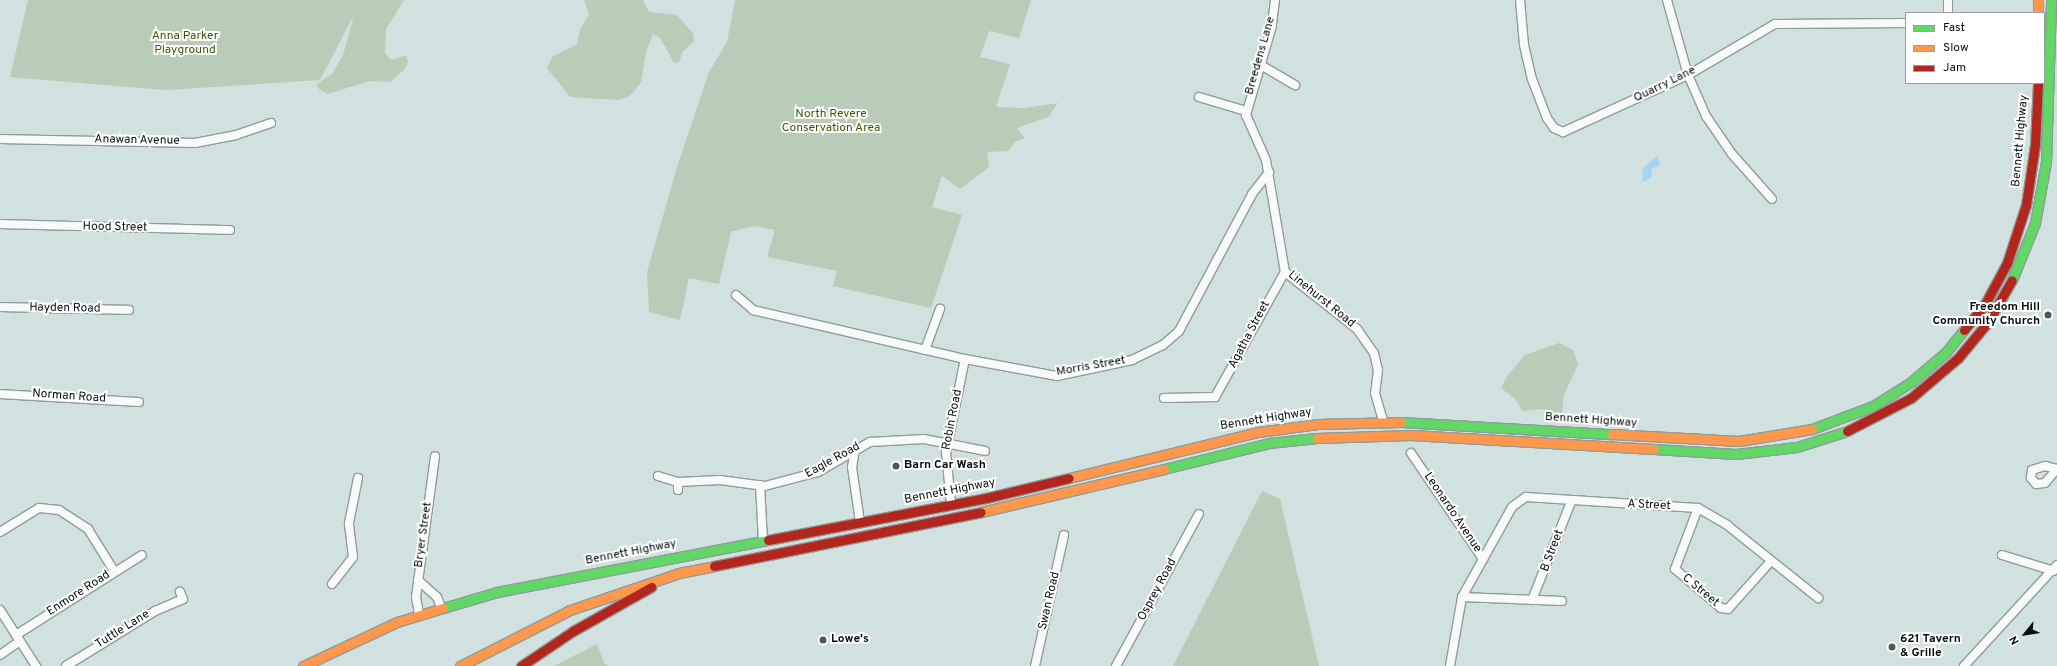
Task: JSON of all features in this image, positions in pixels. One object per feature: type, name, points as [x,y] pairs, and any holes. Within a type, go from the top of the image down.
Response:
[{"type":"highway","points":[[2038,0],[2038,12]]},
{"type":"highway","name":"Bennett Highway","points":[[460,666],[570,610],[679,572],[1016,505],[1212,454],[1288,441],[1411,435],[1751,453],[1827,439],[1884,415],[1935,379],[1968,346],[2005,295],[2025,253],[2039,208],[2046,162],[2051,0]]},
{"type":"highway","name":"Bennett Highway","points":[[303,666],[369,632],[441,607],[558,579],[951,504],[1242,435],[1312,425],[1384,422],[1739,441],[1815,429],[1873,406],[1911,382],[1946,352],[1976,316],[2000,277],[2018,234],[2029,190],[2038,84]]},
{"type":"highway","points":[[521,666],[573,631],[679,572]]},
{"type":"street","name":"Breedens Lane","points":[[1246,111],[1259,64],[1272,26],[1275,0]]},
{"type":"street","name":"Quarry Lane","points":[[1520,0],[1524,44],[1532,78],[1547,118],[1558,130],[1563,132],[1688,75],[1775,24],[1905,23]]},
{"type":"street","points":[[1667,0],[1688,75],[1712,126],[1772,198]]},
{"type":"street","points":[[1948,0],[1948,12]]},
{"type":"street","points":[[1259,64],[1295,85]]},
{"type":"street","points":[[1199,97],[1246,111],[1269,172]]},
{"type":"street","name":"Anawan Avenue","points":[[0,139],[195,142],[236,135],[272,123]]},
{"type":"street","name":"Linehurst Road","points":[[1269,172],[1285,272],[1357,329],[1374,354],[1378,370],[1376,393],[1384,422]]},
{"type":"street","name":"Morris Street","points":[[736,295],[753,310],[965,360],[1059,375],[1137,359],[1163,345],[1182,326],[1252,194],[1269,172]]},
{"type":"street","name":"Hood Street","points":[[0,224],[230,230]]},
{"type":"street","name":"Agatha Street","points":[[1164,398],[1215,397],[1285,272]]},
{"type":"street","name":"Hayden Road","points":[[0,307],[129,310]]},
{"type":"street","points":[[925,350],[940,309]]},
{"type":"street","name":"Robin Road","points":[[951,504],[947,442],[965,360]]},
{"type":"street","name":"Norman Road","points":[[0,394],[139,402]]},
{"type":"street","name":"Eagle Road","points":[[658,476],[678,486],[720,480],[760,484],[800,479],[870,442],[916,438],[947,442],[985,451]]},
{"type":"street","points":[[856,449],[852,467],[860,522]]},
{"type":"street","name":"Leonardo Avenue","points":[[1410,453],[1483,559],[1462,597],[1450,666]]},
{"type":"street","name":"Bryer Street","points":[[419,614],[418,580],[435,456]]},
{"type":"street","points":[[332,584],[353,557],[349,523],[358,478]]},
{"type":"street","points":[[760,484],[763,540]]},
{"type":"street","name":"A Street","points":[[1483,559],[1520,500],[1698,508],[1727,525],[1818,598]]},
{"type":"street","name":"B Street","points":[[1532,600],[1571,502]]},
{"type":"street","points":[[0,532],[39,508],[60,510],[88,529],[114,572]]},
{"type":"street","name":"C Street","points":[[1698,508],[1675,569],[1720,608],[1728,610],[1771,561]]},
{"type":"street","name":"Osprey Road","points":[[1116,666],[1199,514]]},
{"type":"street","name":"Swan Road","points":[[1035,666],[1064,535]]},
{"type":"street","name":"Enmore Road","points":[[0,655],[18,638],[114,572],[142,555]]},
{"type":"street","points":[[1964,666],[2055,569],[2002,555]]},
{"type":"street","points":[[418,580],[436,597],[441,607]]},
{"type":"street","name":"Tuttle Lane","points":[[66,666],[155,610],[182,596]]},
{"type":"street","points":[[1462,597],[1562,600]]},
{"type":"street","points":[[0,610],[36,666]]},
{"type":"green space","name":"Anna Parker Playground","points":[[28,0],[404,0],[386,29],[385,53],[391,60],[406,55],[408,62],[404,70],[390,82],[369,81],[328,94],[319,89],[317,84],[332,74],[343,55],[354,15],[320,80],[166,90],[10,77]]},
{"type":"green space","points":[[584,0],[643,0],[649,12],[677,15],[693,33],[694,42],[683,51],[679,62],[674,63],[660,38],[653,34],[646,52],[641,82],[630,96],[618,100],[570,97],[547,68],[552,57],[577,44],[580,30],[589,14]]},
{"type":"green space","name":"North Revere Conservation Area","points":[[735,0],[1031,0],[1019,38],[989,31],[980,57],[1010,64],[996,107],[1025,108],[1058,103],[1048,117],[1017,128],[1025,138],[1015,142],[1008,151],[987,152],[989,167],[960,189],[942,176],[932,207],[962,215],[931,308],[833,286],[837,271],[767,257],[775,230],[754,226],[731,232],[719,284],[689,278],[680,320],[649,312],[647,272],[677,167],[709,72],[727,42]]},
{"type":"green space","points":[[1559,343],[1573,350],[1578,364],[1564,395],[1562,412],[1557,416],[1542,409],[1522,411],[1516,400],[1501,388],[1508,375],[1525,355]]},
{"type":"green space","points":[[1262,491],[1280,499],[1319,666],[1173,666]]},
{"type":"green space","points":[[597,644],[604,663],[608,666],[554,666]]},
{"type":"water","points":[[1657,156],[1661,164],[1652,169],[1651,178],[1642,182],[1643,168]]},
{"type":"traffic: fast","points":[[2012,280],[2035,223],[2046,162],[2051,0]]},
{"type":"traffic: fast","points":[[1812,429],[1873,406],[1911,382],[1946,352],[1964,330]]},
{"type":"traffic: fast","points":[[1401,422],[1612,434]]},
{"type":"traffic: fast","points":[[1654,449],[1736,454],[1797,447],[1847,431]]},
{"type":"traffic: fast","points":[[1164,469],[1269,443],[1317,438]]},
{"type":"traffic: fast","points":[[443,608],[497,592],[768,540]]},
{"type":"traffic: slow","points":[[2038,0],[2038,12]]},
{"type":"traffic: slow","points":[[1069,478],[1258,432],[1319,424],[1401,422]]},
{"type":"traffic: slow","points":[[1612,434],[1739,441],[1812,429]]},
{"type":"traffic: slow","points":[[1317,438],[1411,435],[1654,449]]},
{"type":"traffic: slow","points":[[981,512],[1164,469]]},
{"type":"traffic: slow","points":[[460,666],[570,610],[679,573],[714,566]]},
{"type":"traffic: slow","points":[[303,666],[397,622],[443,608]]},
{"type":"traffic: jam","points":[[1964,330],[1985,304],[2007,263],[2026,205],[2035,145],[2038,84]]},
{"type":"traffic: jam","points":[[1847,431],[1911,398],[1958,358],[1988,322],[2012,280]]},
{"type":"traffic: jam","points":[[768,540],[986,498],[1069,478]]},
{"type":"traffic: jam","points":[[714,566],[981,512]]},
{"type":"traffic: jam","points":[[521,666],[573,631],[651,587]]},
{"type":"place","name":"Freedom Hill Community Church","points":[[2048,315]]},
{"type":"place","name":"Barn Car Wash","points":[[896,466]]},
{"type":"place","name":"Lowe's","points":[[823,640]]},
{"type":"place","name":"621 Tavern & Grille","points":[[1892,647]]}]
